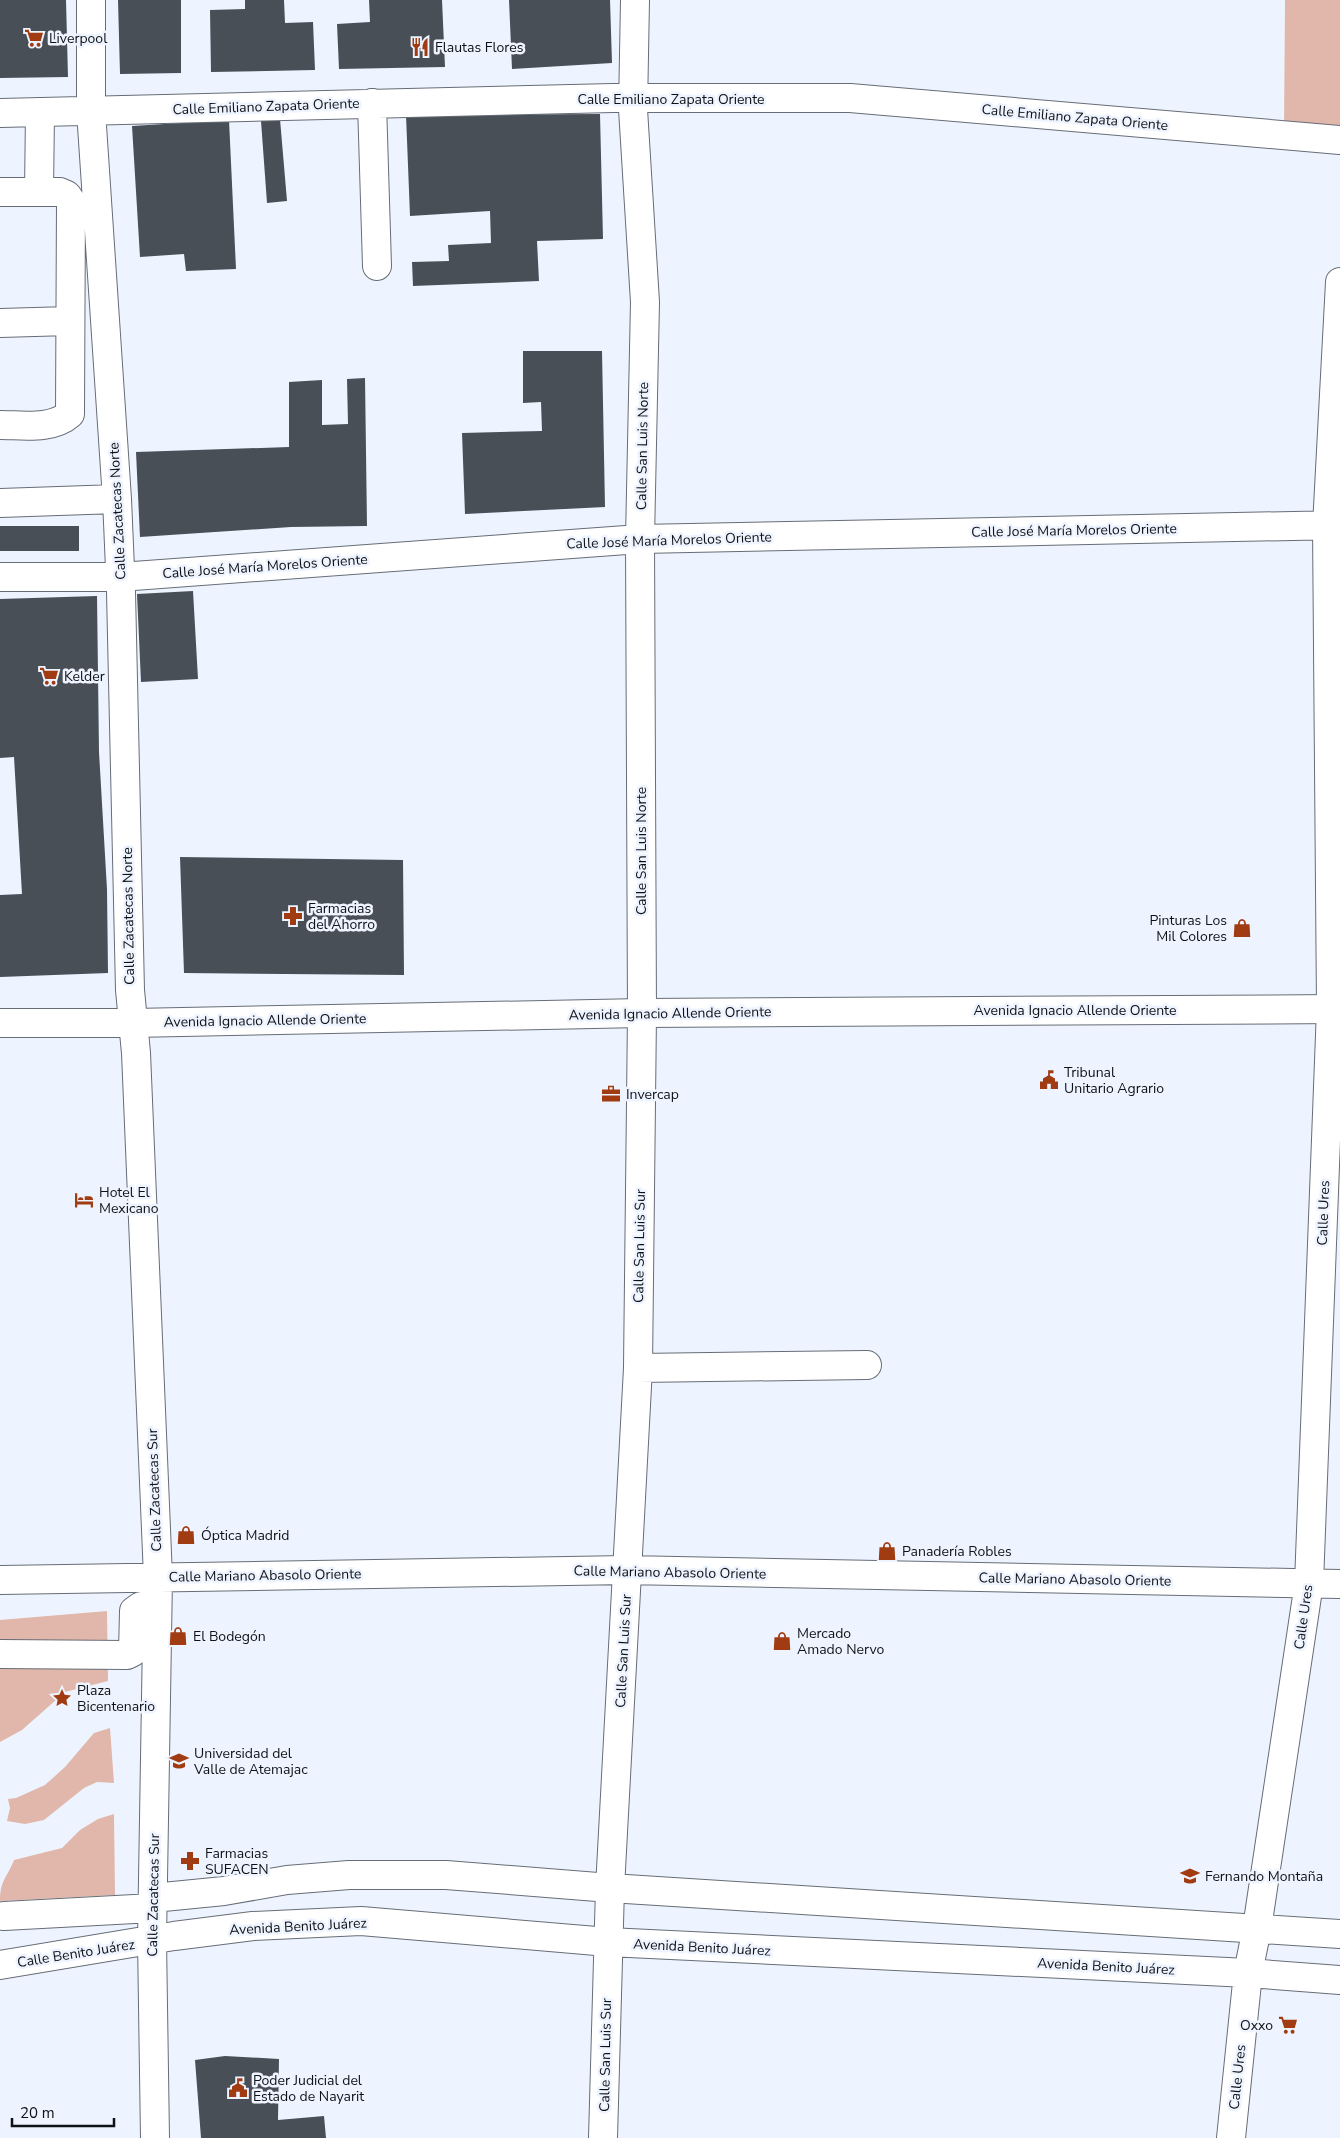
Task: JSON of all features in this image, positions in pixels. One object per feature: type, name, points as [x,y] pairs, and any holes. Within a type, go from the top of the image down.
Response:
[{"type":"street","name":"Calle Zacatecas Norte","points":[[91,0],[91,111],[117,499],[130,990],[133,1023]]},
{"type":"street","name":"Calle San Luis Norte","points":[[635,0],[634,98],[645,302],[640,539],[642,1013]]},
{"type":"street","name":"Calle Emiliano Zapata Oriente","points":[[0,113],[634,98],[850,98],[1340,140]]},
{"type":"street","points":[[372,103],[377,266]]},
{"type":"street","points":[[39,192],[40,112]]},
{"type":"street","points":[[0,192],[60,192],[67,195],[70,201],[70,414],[62,422],[51,425],[0,425]]},
{"type":"street","name":"Calle Ures","points":[[1231,2138],[1248,1973],[1257,1928],[1309,1584],[1335,1009],[1334,526],[1340,282]]},
{"type":"street","points":[[0,323],[69,321]]},
{"type":"street","points":[[0,503],[117,499]]},
{"type":"street","name":"Calle José María Morelos Oriente","points":[[0,577],[120,577],[640,539],[1334,526]]},
{"type":"street","name":"Avenida Ignacio Allende Oriente","points":[[0,1023],[133,1023],[642,1013],[1335,1009]]},
{"type":"street","name":"Calle San Luis Sur","points":[[603,2138],[610,1888],[638,1368],[642,1013]]},
{"type":"street","name":"Calle Zacatecas Sur","points":[[133,1023],[158,1577],[152,1940],[155,2138]]},
{"type":"street","points":[[638,1368],[867,1365]]},
{"type":"street","name":"Calle Mariano Abasolo Oriente","points":[[0,1580],[627,1570],[1340,1584]]},
{"type":"street","points":[[0,1654],[127,1655],[133,1652],[134,1611],[141,1606],[158,1606]]},
{"type":"street","points":[[4,1916],[153,1903],[287,1880],[349,1876],[446,1875],[610,1888],[1340,1934]]},
{"type":"street","points":[[152,1940],[174,1919],[224,1891]]},
{"type":"street","name":"Avenida Benito Juárez","points":[[152,1940],[252,1926],[361,1921],[608,1942],[1248,1973],[1340,1980]]},
{"type":"street","name":"Calle Benito Juárez","points":[[0,1965],[152,1940]]},
{"type":"shaded area","points":[[1285,0],[1340,0],[1340,139],[1284,133]]},
{"type":"shaded area","points":[[107,1611],[108,1681],[65,1692],[22,1730],[0,1742],[0,1620]]},
{"type":"shaded area","points":[[110,1728],[114,1783],[97,1782],[84,1788],[44,1820],[25,1824],[7,1821],[10,1808],[8,1799],[16,1798],[45,1785],[65,1767],[94,1733]]},
{"type":"shaded area","points":[[114,1814],[115,1895],[0,1901],[3,1884],[14,1860],[62,1848],[80,1830],[98,1819]]},
{"type":"building","name":"Liverpool","points":[[0,0],[66,0],[68,77],[0,78]]},
{"type":"building","points":[[118,0],[181,0],[181,73],[120,74]]},
{"type":"building","points":[[245,0],[284,0],[285,23],[313,22],[315,70],[211,72],[210,10],[245,9]]},
{"type":"building","points":[[369,0],[442,0],[445,67],[339,69],[337,24],[370,22]]},
{"type":"building","points":[[509,0],[610,0],[612,63],[512,69]]},
{"type":"building","points":[[600,114],[603,239],[537,241],[539,281],[413,286],[412,262],[449,261],[448,245],[491,243],[490,211],[410,216],[406,115]]},
{"type":"building","points":[[280,119],[287,201],[267,203],[261,121]]},
{"type":"building","points":[[229,120],[236,269],[186,271],[184,254],[140,257],[132,126]]},
{"type":"building","points":[[523,351],[602,351],[605,507],[465,514],[462,433],[542,431],[541,402],[523,403]]},
{"type":"building","points":[[365,378],[367,526],[291,527],[140,537],[136,452],[289,447],[289,382],[322,380],[322,425],[348,424],[347,379]]},
{"type":"building","points":[[0,526],[79,526],[79,551],[0,551]]},
{"type":"building","points":[[193,591],[198,679],[141,682],[137,594]]},
{"type":"building","points":[[97,596],[99,752],[107,889],[108,973],[0,977],[0,895],[22,894],[14,757],[0,758],[0,599]]},
{"type":"building","name":"Farmacias del Ahorro","points":[[180,857],[403,860],[404,975],[184,973]]},
{"type":"building","name":"Poder Judicial del Estado de Nayarit","points":[[225,2056],[279,2059],[278,2120],[324,2116],[326,2138],[201,2138],[195,2060]]},
{"type":"place","name":"Liverpool","points":[[34,38]]},
{"type":"place","name":"Flautas Flores","points":[[420,47]]},
{"type":"place","name":"Kelder","points":[[49,676]]},
{"type":"place","name":"Farmacias del Ahorro","points":[[293,916]]},
{"type":"place","name":"Pinturas Los Mil Colores","points":[[1242,928]]},
{"type":"place","name":"Tribunal Unitario Agrario","points":[[1049,1080]]},
{"type":"place","name":"Invercap","points":[[611,1094]]},
{"type":"place","name":"Hotel El Mexicano","points":[[84,1200]]},
{"type":"place","name":"Óptica Madrid","points":[[186,1535]]},
{"type":"place","name":"Panadería Robles","points":[[887,1551]]},
{"type":"place","name":"El Bodegón","points":[[178,1636]]},
{"type":"place","name":"Mercado Amado Nervo","points":[[782,1641]]},
{"type":"place","name":"Plaza Bicentenario","points":[[62,1698]]},
{"type":"place","name":"Universidad del Valle de Atemajac","points":[[179,1761]]},
{"type":"place","name":"Farmacias SUFACEN","points":[[190,1861]]},
{"type":"place","name":"Fernando Montaña","points":[[1190,1876]]},
{"type":"place","name":"Oxxo","points":[[1288,2025]]},
{"type":"place","name":"Poder Judicial del Estado de Nayarit","points":[[238,2088]]}]
